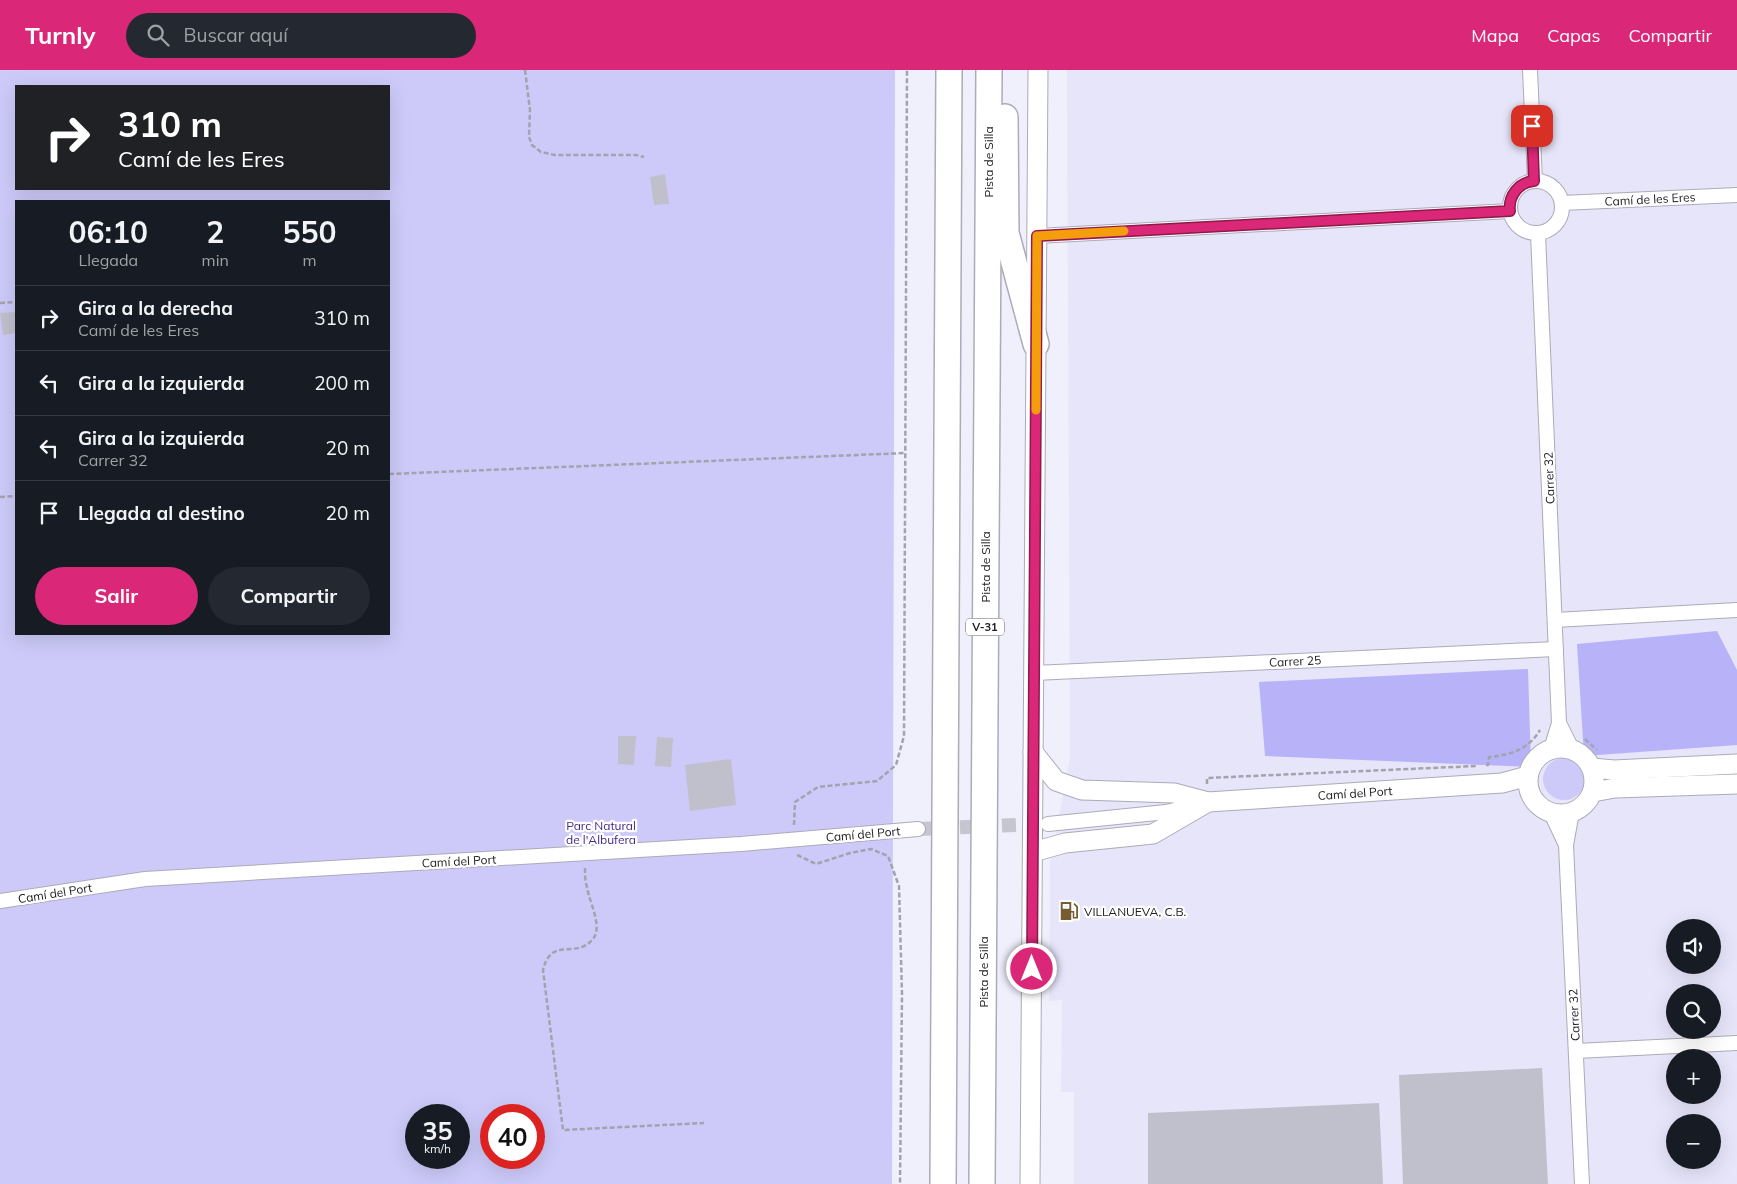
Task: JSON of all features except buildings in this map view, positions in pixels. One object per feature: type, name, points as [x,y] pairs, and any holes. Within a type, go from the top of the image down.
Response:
[{"type":"highway","points":[[943,1184],[948,70]]},
{"type":"highway","name":"Pista de Silla","points":[[982,1184],[989,70]]},
{"type":"highway","points":[[1000,70],[1004,87],[1006,233],[1036,344]]},
{"type":"street","points":[[1030,1184],[1038,70]]},
{"type":"street","points":[[1530,70],[1534,181]]},
{"type":"street","points":[[1534,181],[1547,183],[1554,188],[1562,203],[1559,220],[1547,231],[1538,234],[1522,230],[1515,224],[1510,211],[1511,198],[1515,191],[1522,185],[1534,181]]},
{"type":"street","name":"Camí de les Eres","points":[[1562,203],[1737,195]]},
{"type":"street","points":[[1037,236],[1510,211]]},
{"type":"street","name":"Carrer 32","points":[[1538,234],[1559,723],[1551,749]]},
{"type":"street","points":[[1555,620],[1737,610]]},
{"type":"street","name":"Carrer 25","points":[[1034,673],[1556,649]]},
{"type":"street","name":"Carrer 32","points":[[1559,723],[1577,741]]},
{"type":"street","points":[[1596,760],[1593,792],[1588,801],[1572,812],[1561,814],[1542,808],[1529,785],[1536,759],[1551,749],[1577,741],[1584,756],[1596,760],[1614,770],[1737,764]]},
{"type":"street","name":"Camí del Port","points":[[1033,752],[1056,781],[1082,790],[1174,793],[1208,802]]},
{"type":"street","name":"Camí del Port","points":[[1048,824],[1166,812],[1208,802],[1502,783],[1529,785]]},
{"type":"street","points":[[1593,792],[1615,788],[1737,784]]},
{"type":"street","name":"Camí del Port","points":[[1033,852],[1066,843],[1153,834],[1208,802]]},
{"type":"street","name":"Carrer 32","points":[[1551,812],[1566,845]]},
{"type":"street","name":"Carrer 32","points":[[1572,812],[1566,845],[1582,1184]]},
{"type":"street","name":"Camí del Port","points":[[0,901],[145,879],[794,841],[918,829]]},
{"type":"street","points":[[1576,1050],[1737,1043]]},
{"type":"path","points":[[525,70],[530,110],[530,137],[532,145],[541,152],[555,154],[636,154],[644,157]]},
{"type":"path","points":[[900,1184],[902,994],[900,886],[888,856],[871,849],[850,853],[816,864],[796,854],[794,841],[795,802],[818,787],[877,781],[896,765],[904,736],[907,70]]},
{"type":"path","points":[[0,303],[15,302]]},
{"type":"path","points":[[390,474],[906,452]]},
{"type":"path","points":[[0,498],[15,496]]},
{"type":"path","points":[[1208,802],[1207,778],[1488,765],[1489,757],[1514,753],[1527,745],[1540,731],[1542,723],[1559,723]]},
{"type":"path","points":[[1577,741],[1592,746],[1596,760]]},
{"type":"path","points":[[584,854],[586,886],[596,924],[596,934],[592,942],[553,952],[546,958],[543,970],[563,1130],[704,1123]]},
{"type":"shaded area","points":[[1067,70],[1737,70],[1737,1184],[1074,1184],[1074,1092],[1061,1092],[1062,1000],[1049,1001],[1050,863],[1070,758]]},
{"type":"shaded area","points":[[1717,631],[1737,670],[1737,745],[1584,756],[1577,644]]},
{"type":"shaded area","points":[[1528,669],[1531,767],[1265,756],[1259,682]]},
{"type":"green space","name":"Parc Natural de l'Albufera","points":[[0,70],[895,70],[892,1184],[0,1184]]},
{"type":"green space","points":[[1564,758],[1579,764],[1585,779],[1579,794],[1564,800],[1549,794],[1543,779],[1549,764]]},
{"type":"tunnel","points":[[918,829],[1042,824]]},
{"type":"slow traffic","points":[[1036,410],[1037,236],[1124,231]]},
{"type":"place","name":"VILLANUEVA, C.B.","points":[[1069,911]]},
{"type":"route","points":[[1032,969],[1037,236],[1510,211],[1511,198],[1515,191],[1522,185],[1534,181],[1532,126]]}]
